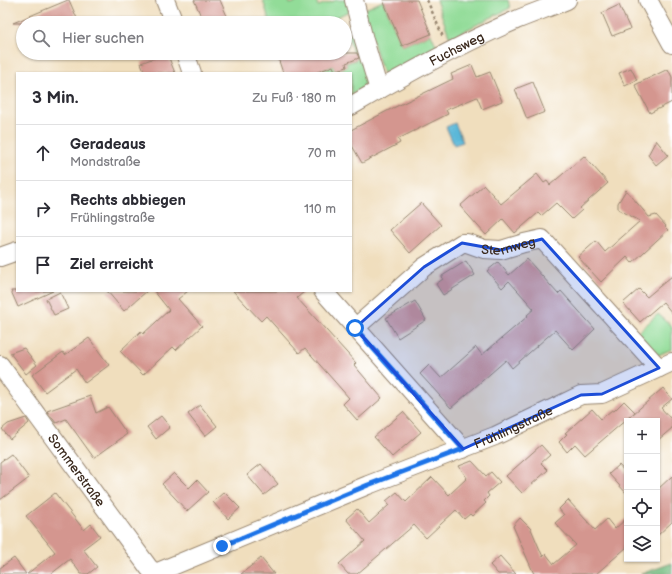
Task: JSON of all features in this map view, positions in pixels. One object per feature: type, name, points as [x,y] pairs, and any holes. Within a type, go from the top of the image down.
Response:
[{"type":"street","points":[[165,0],[171,16]]},
{"type":"street","points":[[354,0],[379,90]]},
{"type":"street","name":"Fuchsweg","points":[[352,105],[450,52],[516,20],[567,0]]},
{"type":"street","points":[[648,0],[672,44]]},
{"type":"street","points":[[187,60],[192,72]]},
{"type":"street","name":"Sternweg","points":[[355,328],[424,267],[462,243],[467,243],[484,249],[501,250],[542,239],[665,365]]},
{"type":"street","points":[[0,257],[16,251]]},
{"type":"street","points":[[324,292],[463,449]]},
{"type":"street","name":"Sommerstraße","points":[[0,365],[154,574]]},
{"type":"street","name":"Frühlingstraße","points":[[154,574],[368,485],[495,436],[562,404],[582,396],[602,394],[665,365]]},
{"type":"path","points":[[426,0],[450,52]]},
{"type":"highlighted area","points":[[542,239],[659,368],[602,394],[581,395],[463,449],[355,328],[424,267],[462,243],[501,250]]},
{"type":"green space","points":[[263,0],[289,0],[290,4],[303,0],[316,0],[318,6],[337,0],[346,0],[349,11],[339,16],[268,16]]},
{"type":"green space","points":[[436,0],[508,0],[510,8],[450,38]]},
{"type":"green space","points":[[383,1],[402,46],[431,34],[438,49],[390,75],[383,73],[363,10]]},
{"type":"green space","points":[[355,32],[367,77],[362,88],[352,94],[352,72],[314,72],[317,60],[320,60],[324,70],[333,66],[335,71],[347,67],[346,63],[356,60],[352,48],[352,33]]},
{"type":"green space","points":[[658,314],[672,326],[672,349],[656,356],[635,335]]},
{"type":"green space","points":[[672,563],[672,574],[641,574]]},
{"type":"water","points":[[455,123],[463,142],[454,145],[446,127]]},
{"type":"building","points":[[69,0],[76,16],[30,16]]},
{"type":"building","points":[[194,0],[220,0],[227,16],[201,16]]},
{"type":"building","points":[[383,0],[417,0],[431,34],[402,46]]},
{"type":"building","points":[[619,5],[630,29],[612,36],[602,13]]},
{"type":"building","points":[[352,53],[357,53],[359,58],[346,63],[347,67],[335,71],[333,66],[318,72],[283,72],[279,60],[352,60]]},
{"type":"building","points":[[149,60],[170,60],[175,72],[145,72],[141,63]]},
{"type":"building","points":[[472,65],[477,77],[490,72],[502,101],[482,109],[477,97],[446,110],[448,114],[398,139],[400,143],[362,163],[352,146],[352,129],[453,79],[451,74]]},
{"type":"building","points":[[631,68],[637,80],[625,86],[619,73]]},
{"type":"building","points":[[668,69],[672,77],[672,102],[650,113],[635,85]]},
{"type":"building","points":[[533,82],[545,112],[527,119],[515,89]]},
{"type":"building","points":[[656,140],[668,155],[656,165],[648,155]]},
{"type":"building","points":[[584,156],[608,183],[580,208],[582,210],[572,219],[556,203],[541,216],[538,213],[515,233],[503,219],[486,235],[460,206],[484,185],[501,204],[537,174],[544,183],[547,181],[550,185]]},
{"type":"building","points":[[626,190],[649,217],[656,215],[668,230],[632,263],[627,257],[601,282],[578,257],[596,241],[605,252],[640,221],[618,209],[618,203]]},
{"type":"building","points":[[421,203],[441,225],[410,253],[390,230]]},
{"type":"building","points":[[527,259],[558,294],[561,291],[595,329],[573,350],[555,330],[512,368],[506,360],[451,408],[420,374],[429,365],[441,378],[476,347],[482,355],[528,316],[527,315],[534,309],[509,281],[502,288],[487,271],[498,262],[509,275]]},
{"type":"building","points":[[466,261],[475,275],[443,295],[436,284],[443,279],[442,276]]},
{"type":"building","points":[[672,276],[672,313],[663,302],[640,322],[623,303],[639,289],[647,297]]},
{"type":"building","points":[[11,291],[51,292],[18,307]]},
{"type":"building","points":[[60,292],[68,309],[54,315],[46,299]]},
{"type":"building","points":[[108,292],[146,292],[124,311]]},
{"type":"building","points":[[155,292],[187,292],[178,299],[202,326],[176,350],[173,347],[143,375],[120,351],[141,331],[143,334],[169,310]]},
{"type":"building","points":[[234,292],[304,292],[297,298],[356,363],[354,365],[382,398],[357,420],[343,404],[349,398],[305,348],[299,353],[266,316],[261,321]]},
{"type":"building","points":[[415,301],[426,320],[398,338],[386,318]]},
{"type":"building","points":[[89,338],[109,365],[85,383],[76,369],[45,392],[32,375],[63,352],[65,355]]},
{"type":"building","points":[[24,348],[37,365],[26,374],[10,353]]},
{"type":"building","points":[[663,388],[672,399],[661,408],[672,420],[672,428],[660,438],[660,418],[628,418]]},
{"type":"building","points":[[90,396],[96,413],[108,407],[127,434],[94,458],[66,419],[56,423],[47,411]]},
{"type":"building","points":[[624,401],[635,412],[628,418],[624,418],[624,421],[585,455],[575,444],[567,452],[559,442],[567,434],[565,433],[592,409],[601,419],[612,410],[614,411]]},
{"type":"building","points":[[200,405],[217,426],[205,436],[188,414]]},
{"type":"building","points":[[403,412],[421,432],[392,457],[374,437]]},
{"type":"building","points":[[161,416],[170,427],[156,439],[147,427]]},
{"type":"building","points":[[26,418],[29,423],[10,439],[2,429],[8,424]]},
{"type":"building","points":[[541,445],[550,455],[541,463],[548,470],[522,493],[506,476]]},
{"type":"building","points":[[11,454],[29,478],[0,500],[0,462]]},
{"type":"building","points":[[472,461],[486,476],[491,472],[500,482],[487,493],[489,496],[484,501],[486,503],[472,516],[470,514],[464,519],[456,510],[426,538],[414,525],[357,574],[348,574],[339,564],[365,541],[346,519],[357,509],[369,523],[389,505],[386,501],[397,492],[406,502],[432,477],[449,495],[467,478],[459,466]]},
{"type":"building","points":[[261,464],[278,484],[264,495],[247,475]]},
{"type":"building","points":[[619,465],[624,471],[624,491],[609,474]]},
{"type":"building","points":[[174,473],[189,488],[197,480],[208,492],[187,511],[162,484]]},
{"type":"building","points":[[672,476],[672,522],[660,533],[660,490],[660,487]]},
{"type":"building","points":[[224,492],[240,508],[228,519],[213,502]]},
{"type":"building","points":[[55,493],[84,530],[91,524],[100,536],[83,549],[97,567],[88,574],[81,574],[70,559],[51,574],[27,574],[55,552],[26,516]]},
{"type":"building","points":[[568,500],[595,530],[607,519],[615,529],[624,521],[624,550],[596,574],[534,574],[513,526],[520,518],[531,529],[543,557],[546,554],[554,564],[576,545],[555,523],[564,515],[559,509]]},
{"type":"building","points":[[500,556],[516,574],[498,574],[490,565]]},
{"type":"building","points":[[14,558],[26,574],[0,574],[0,568]]},
{"type":"building","points":[[261,558],[274,574],[241,574]]},
{"type":"route","points":[[222,546],[368,485],[463,449],[355,328]]}]
